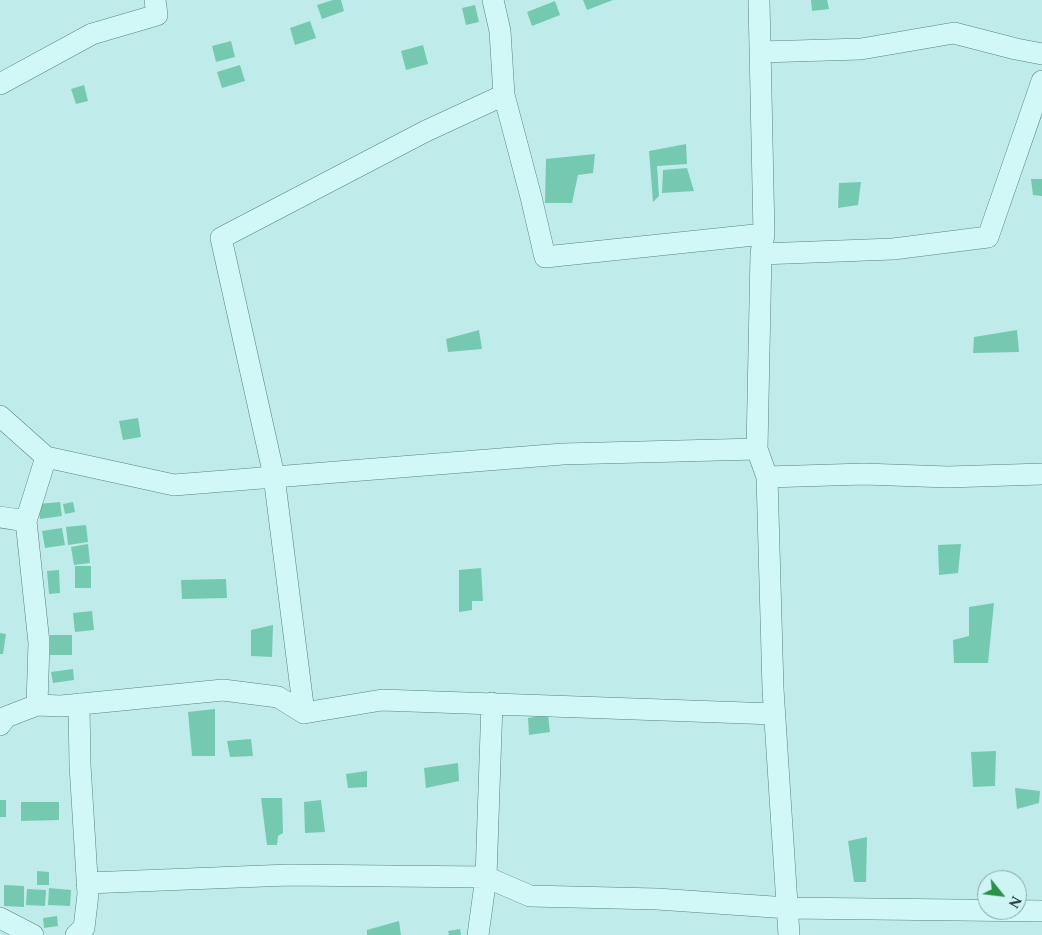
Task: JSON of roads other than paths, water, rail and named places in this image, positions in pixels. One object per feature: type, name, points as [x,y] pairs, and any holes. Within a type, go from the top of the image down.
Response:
[{"type":"street","points":[[0,84],[92,34],[157,15],[155,0]]},
{"type":"street","points":[[493,0],[500,31],[504,95],[545,257],[763,244],[894,249],[988,237],[1042,81]]},
{"type":"street","points":[[759,0],[763,244],[757,449],[767,477],[775,714],[789,935]]},
{"type":"street","points":[[761,52],[860,48],[954,33],[1042,54]]},
{"type":"street","points":[[304,713],[274,476],[221,238],[426,131],[504,95]]},
{"type":"street","points":[[0,416],[46,457],[174,485],[563,454],[757,449]]},
{"type":"street","points":[[37,705],[39,643],[26,521],[46,457]]},
{"type":"street","points":[[767,477],[864,474],[948,477],[1042,474]]},
{"type":"street","points":[[0,517],[26,521]]},
{"type":"street","points":[[0,725],[6,717],[37,705],[61,706],[223,690],[278,697],[304,713],[382,700],[775,714]]},
{"type":"street","points":[[478,935],[486,877],[492,703]]},
{"type":"street","points":[[76,935],[84,928],[88,894],[80,765],[79,704]]},
{"type":"street","points":[[87,883],[289,875],[486,877],[530,896],[657,899],[788,908],[1042,911]]},
{"type":"street","points":[[0,918],[33,935]]}]
